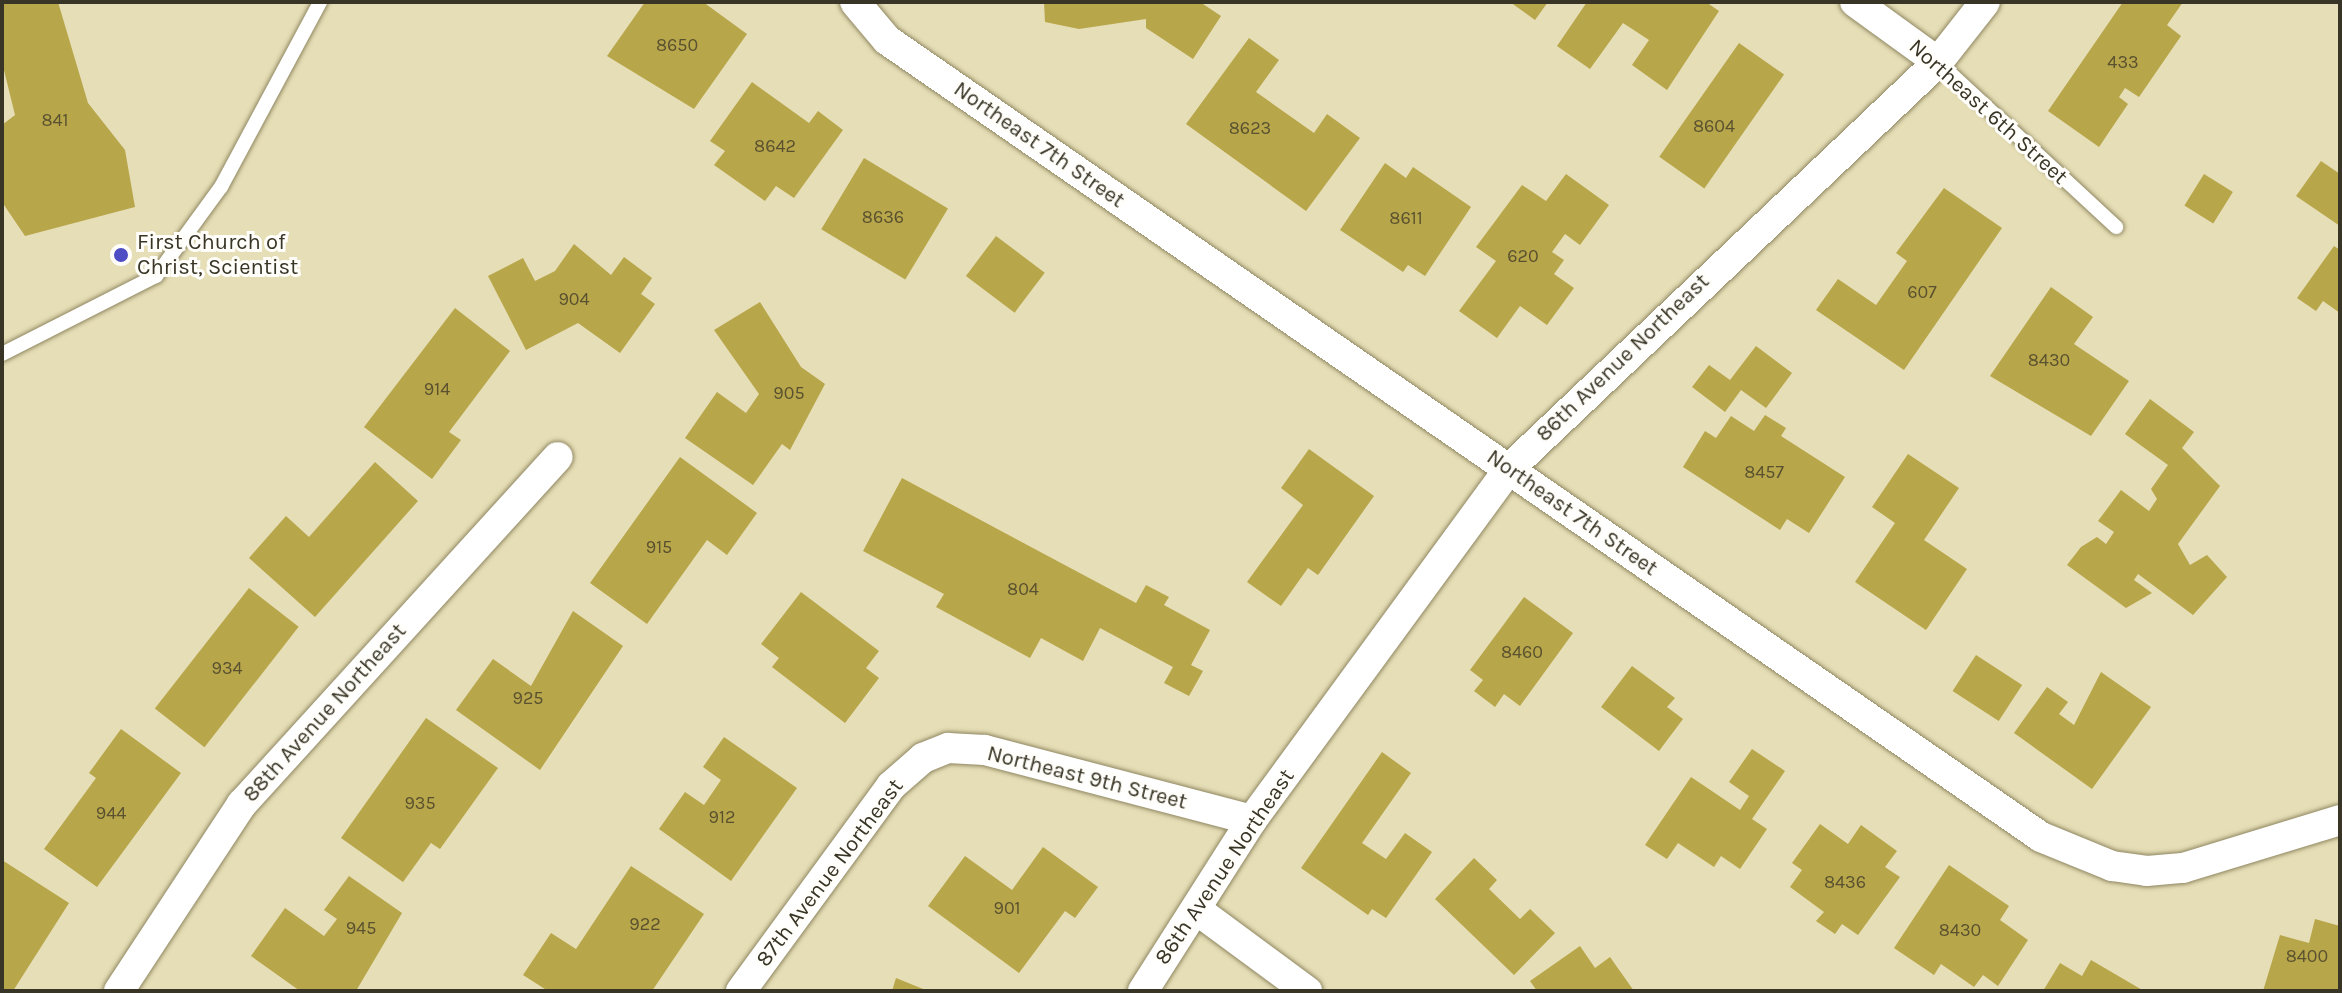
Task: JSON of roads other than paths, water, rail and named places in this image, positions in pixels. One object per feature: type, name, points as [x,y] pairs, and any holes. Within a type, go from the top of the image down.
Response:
[{"type":"street","name":"Northeast 7th Street","points":[[855,2],[887,40],[2070,851],[2147,871],[2183,868],[2340,820]]},
{"type":"street","name":"Northeast 6th Street","points":[[1855,2],[1938,62]]},
{"type":"street","name":"86th Avenue Northeast","points":[[1143,991],[1252,820],[1509,469],[1938,62],[1985,2]]},
{"type":"street","name":"88th Avenue Northeast","points":[[119,991],[242,804],[558,457]]},
{"type":"street","name":"Northeast 9th Street","points":[[923,758],[948,748],[985,750],[1252,820]]},
{"type":"street","name":"87th Avenue Northeast","points":[[741,991],[891,786],[923,758]]},
{"type":"street","points":[[1197,910],[1307,991]]},
{"type":"lane","points":[[2,354],[156,276],[221,187],[320,2]]},
{"type":"lane","name":"Northeast 6th Street","points":[[1938,62],[2116,227]]},
{"type":"place","name":"First Church of Christ, Scientist","points":[[121,255]]}]
